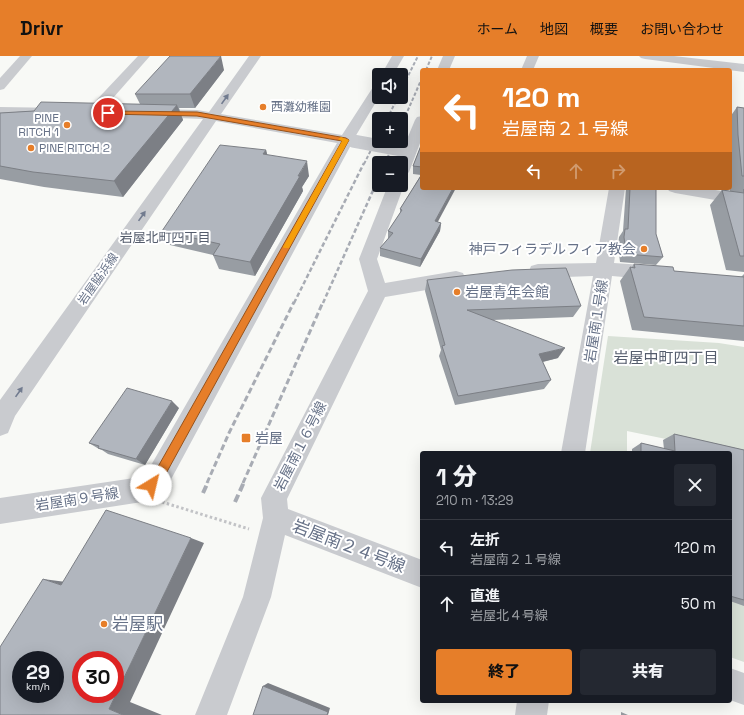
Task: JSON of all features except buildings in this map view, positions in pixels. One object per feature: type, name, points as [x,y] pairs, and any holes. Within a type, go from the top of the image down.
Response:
[{"type":"street","points":[[0,86],[26,56]]},
{"type":"street","points":[[93,112],[144,56]]},
{"type":"street","name":"岩屋脇浜線","points":[[2,415],[255,56]]},
{"type":"street","points":[[390,68],[398,56]]},
{"type":"street","points":[[444,68],[449,56]]},
{"type":"street","points":[[528,68],[533,56]]},
{"type":"street","points":[[644,68],[647,56],[744,68]]},
{"type":"street","name":"岩屋南９号線","points":[[0,511],[142,489],[151,485],[163,469],[372,100]]},
{"type":"street","points":[[0,111],[109,113]]},
{"type":"street","points":[[141,113],[197,114],[411,151],[420,126]]},
{"type":"street","name":"岩屋南１号線","points":[[574,451],[617,190]]},
{"type":"street","points":[[686,190],[744,200]]},
{"type":"street","points":[[393,192],[368,259],[378,291],[470,276]]},
{"type":"street","points":[[521,271],[604,269],[674,274]]},
{"type":"street","name":"岩屋南１６号線","points":[[211,715],[257,597],[276,518],[274,498],[378,291]]},
{"type":"street","name":"岩屋南２４号線","points":[[276,518],[420,573]]},
{"type":"street","points":[[732,685],[744,689]]},
{"type":"street","points":[[531,715],[533,703]]},
{"type":"path","points":[[162,502],[249,529]]},
{"type":"shaded area","points":[[608,336],[719,343],[744,347],[744,455],[732,453],[732,451],[724,451],[627,431],[627,451],[590,451]]},
{"type":"shaded area","points":[[732,527],[744,529],[744,662],[732,658]]},
{"type":"railway","points":[[408,76],[418,56]]},
{"type":"railway","points":[[427,68],[432,56]]},
{"type":"railway","points":[[407,112],[420,83]]},
{"type":"railway","points":[[390,112],[394,104]]},
{"type":"railway","points":[[364,164],[372,148]]},
{"type":"railway","points":[[388,156],[392,148]]},
{"type":"railway","points":[[294,303],[364,163]]},
{"type":"railway","points":[[323,303],[372,192]]},
{"type":"railway","points":[[207,483],[229,433],[294,302]]},
{"type":"railway","points":[[243,483],[323,302]]},
{"type":"railway","points":[[203,493],[208,482]]},
{"type":"railway","points":[[235,502],[244,482]]},
{"type":"slow traffic","points":[[286,247],[346,140],[341,139]]},
{"type":"place","name":"西灘幼稚園","points":[[263,107]]},
{"type":"place","name":"PINE RITCH 1","points":[[67,125]]},
{"type":"place","name":"PINE RITCH 2","points":[[31,148]]},
{"type":"place","name":"神戸フィラデルフィア教会","points":[[644,249]]},
{"type":"place","name":"岩屋青年会館","points":[[457,292]]},
{"type":"place","name":"岩屋","points":[[246,438]]},
{"type":"place","name":"岩屋駅","points":[[104,624]]},
{"type":"district","name":"岩屋北町四丁目","points":[[165,237]]},
{"type":"district","name":"岩屋中町四丁目","points":[[666,358]]},
{"type":"route","points":[[108,113],[197,114],[346,140],[159,476],[151,485]]}]
